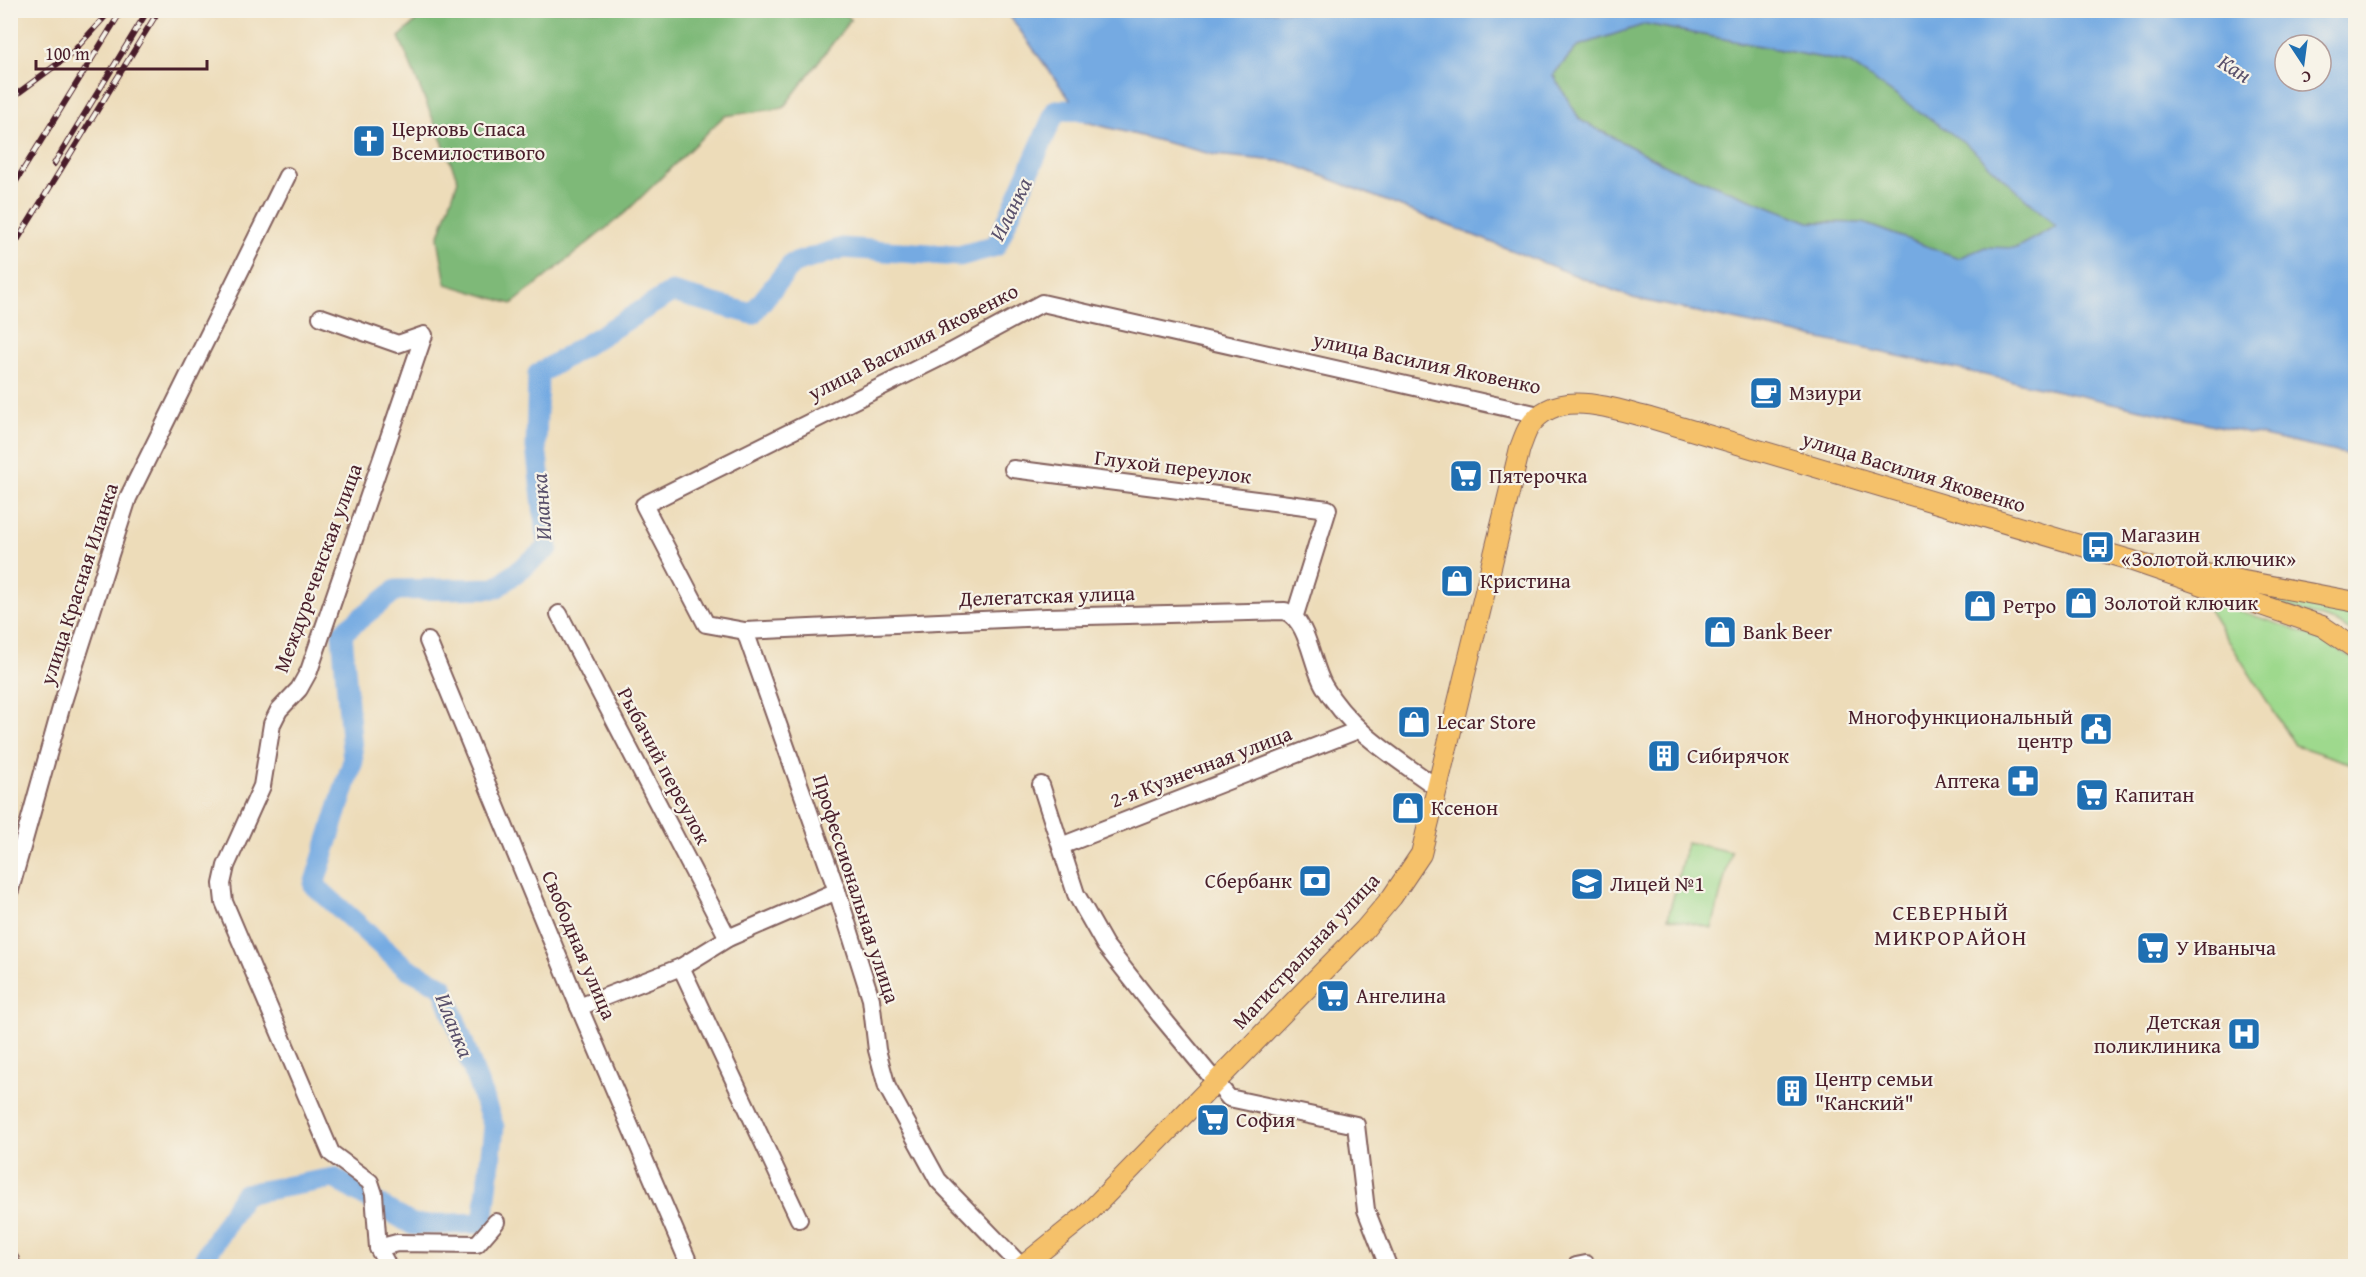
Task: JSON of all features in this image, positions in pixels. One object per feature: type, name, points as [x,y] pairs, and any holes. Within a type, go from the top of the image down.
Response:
[{"type":"main road","name":"улица Василия Яковенко","points":[[1539,415],[1567,402],[1579,402],[1634,414],[2130,560],[2322,626],[2355,649]]},
{"type":"main road","name":"Магистральная улица","points":[[1022,1266],[1086,1215],[1364,930],[1392,897],[1421,854],[1520,448],[1529,427],[1539,415]]},
{"type":"main road","points":[[2130,560],[2355,602]]},
{"type":"street","name":"улица Красная Иланка","points":[[10,890],[61,708],[128,498],[288,176]]},
{"type":"street","name":"улица Василия Яковенко","points":[[644,505],[951,352],[1042,303],[1539,415]]},
{"type":"street","name":"Междуреченская улица","points":[[321,317],[398,344],[424,335],[309,671],[299,689],[279,710],[272,724],[262,786],[226,866],[222,884],[224,902],[331,1153],[370,1182],[374,1194],[378,1248]]},
{"type":"street","name":"Глухой переулок","points":[[1013,469],[1328,509],[1295,615]]},
{"type":"street","name":"Делегатская улица","points":[[644,505],[706,624],[745,631],[1046,617],[1285,610],[1295,615]]},
{"type":"street","name":"Рыбачий переулок","points":[[559,614],[728,938]]},
{"type":"street","points":[[1295,615],[1302,626],[1318,675],[1328,692],[1358,729],[1436,787]]},
{"type":"street","name":"Профессиональная улица","points":[[745,631],[837,891],[871,999],[877,1050],[887,1088],[938,1180],[1022,1266]]},
{"type":"street","name":"Свободная улица","points":[[428,641],[579,1007],[690,1266]]},
{"type":"street","name":"2-я Кузнечная улица","points":[[1061,846],[1358,729]]},
{"type":"street","points":[[1041,784],[1076,894],[1105,945],[1229,1098],[1356,1125],[1366,1210],[1388,1266]]},
{"type":"street","points":[[579,1007],[681,967],[728,938],[837,891]]},
{"type":"street","points":[[681,967],[799,1219]]},
{"type":"street","points":[[388,1266],[378,1248],[397,1243],[477,1244],[496,1222]]},
{"type":"street","points":[[10,1260],[12,1266]]},
{"type":"green space","points":[[840,10],[851,19],[783,108],[724,116],[625,213],[512,304],[446,284],[438,238],[458,180],[399,37],[427,11]]},
{"type":"green space","points":[[1645,24],[1849,63],[1966,143],[2056,226],[2016,248],[1985,248],[1959,258],[1863,223],[1809,222],[1671,168],[1580,120],[1553,75],[1578,46]]},
{"type":"green space","points":[[2177,572],[2355,606],[2355,634],[2338,623]]},
{"type":"green space","points":[[2202,599],[2303,633],[2355,661],[2355,765],[2295,745]]},
{"type":"green space","points":[[1687,842],[1731,852],[1712,928],[1668,918]]},
{"type":"water","name":"Кан","points":[[1006,11],[2355,11],[2355,456],[1633,298],[1287,162],[1215,155],[1086,122]],"holes":[[[1646,24],[1849,63],[1965,143],[2056,226],[2016,248],[1985,247],[1959,258],[1863,223],[1809,222],[1671,168],[1580,120],[1553,75],[1578,46]]]},
{"type":"waterway","name":"Иланка","points":[[200,1266],[244,1194],[334,1178],[413,1225],[483,1223],[494,1127],[443,987],[405,967],[314,885],[353,761],[342,633],[396,590],[496,588],[548,548],[536,447],[538,374],[672,292],[752,314],[792,264],[842,248],[959,256],[996,246],[1056,110],[1105,111]]},
{"type":"railway","points":[[10,99],[71,54],[111,10]]},
{"type":"railway","points":[[10,191],[122,10]]},
{"type":"railway","points":[[54,164],[148,10]]},
{"type":"railway","points":[[10,252],[159,10]]},
{"type":"place","name":"Церковь Спаса Всемилостивого","points":[[369,141]]},
{"type":"place","name":"Мзиури","points":[[1766,393]]},
{"type":"place","name":"Пятерочка","points":[[1466,476]]},
{"type":"place","name":"Магазин «Золотой ключик»","points":[[2098,547]]},
{"type":"place","name":"Кристина","points":[[1457,581]]},
{"type":"place","name":"Золотой ключик","points":[[2081,603]]},
{"type":"place","name":"Ретро","points":[[1980,606]]},
{"type":"place","name":"Bank Beer","points":[[1720,632]]},
{"type":"place","name":"Lecar Store","points":[[1414,722]]},
{"type":"place","name":"Многофункциональный центр","points":[[2096,729]]},
{"type":"place","name":"Сибирячок","points":[[1664,756]]},
{"type":"place","name":"Аптека","points":[[2023,781]]},
{"type":"place","name":"Капитан","points":[[2092,795]]},
{"type":"place","name":"Ксенон","points":[[1408,808]]},
{"type":"place","name":"Сбербанк","points":[[1315,881]]},
{"type":"place","name":"Лицей №1","points":[[1587,884]]},
{"type":"place","name":"У Иваныча","points":[[2153,948]]},
{"type":"place","name":"Ангелина","points":[[1333,996]]},
{"type":"place","name":"Детская поликлиника","points":[[2244,1034]]},
{"type":"place","name":"Центр семьи \"Канский\"","points":[[1792,1091]]},
{"type":"place","name":"София","points":[[1213,1120]]},
{"type":"district","name":"СЕВЕРНЫЙ МИКРОРАЙОН","points":[[1951,924]]}]
